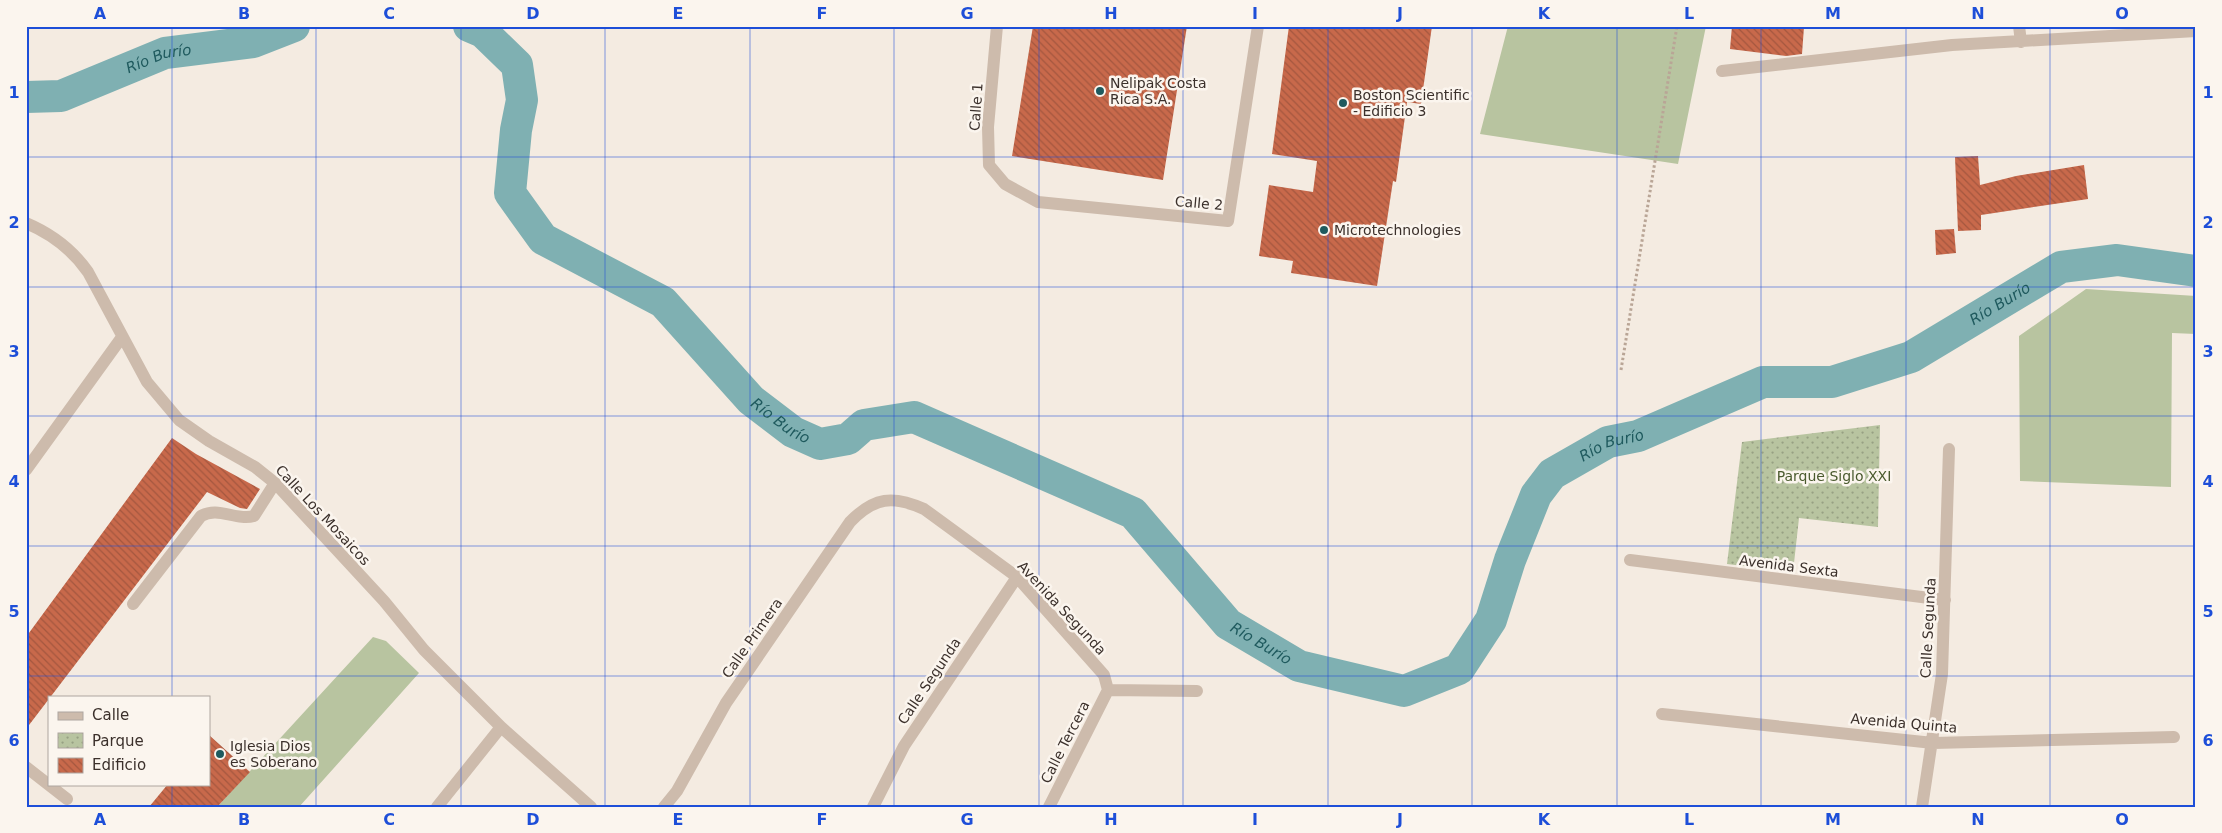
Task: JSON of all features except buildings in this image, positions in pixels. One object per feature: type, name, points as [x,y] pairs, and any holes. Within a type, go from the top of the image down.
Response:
[{"type":"street","name":"Calle 1","points":[[997,26],[988,127],[989,165],[1005,184]]},
{"type":"street","name":"Calle 2","points":[[1005,184],[1038,202],[1228,221],[1258,26]]},
{"type":"street","points":[[2019,26],[2021,42]]},
{"type":"street","points":[[1722,71],[1952,45],[2196,31]]},
{"type":"street","name":"Calle Los Mosaicos","points":[[26,223],[62,243],[77,255],[147,382],[179,420],[209,441],[255,467],[275,483],[384,602],[424,650],[501,727],[591,807]]},
{"type":"street","points":[[26,470],[122,337]]},
{"type":"street","name":"Calle Segunda","points":[[1922,807],[1942,674],[1949,449]]},
{"type":"street","points":[[133,604],[201,516],[208,512],[216,512],[237,518],[254,516],[275,483]]},
{"type":"street","name":"Avenida Segunda","points":[[880,501],[896,500],[924,509],[1017,577],[1104,675],[1108,690]]},
{"type":"street","name":"Calle Primera","points":[[664,807],[676,791],[726,703],[850,522],[870,504],[880,501]]},
{"type":"street","name":"Avenida Sexta","points":[[1630,560],[1945,600]]},
{"type":"street","name":"Calle Segunda","points":[[873,807],[904,746],[1017,577]]},
{"type":"street","points":[[1108,690],[1197,691]]},
{"type":"street","name":"Calle Tercera","points":[[1049,807],[1108,690]]},
{"type":"street","name":"Avenida Quinta","points":[[1662,714],[1933,743],[2174,737]]},
{"type":"street","points":[[437,807],[501,727]]},
{"type":"street","points":[[26,767],[48,784]]},
{"type":"street","points":[[50,786],[67,799]]},
{"type":"path","points":[[1621,370],[1677,26]]},
{"type":"green space","points":[[1508,26],[1706,26],[1678,164],[1480,134]]},
{"type":"green space","points":[[2086,289],[2196,296],[2196,334],[2172,333],[2171,487],[2020,481],[2019,336]]},
{"type":"green space","name":"Parque Siglo XXI","points":[[1880,425],[1878,527],[1799,518],[1793,572],[1727,564],[1742,442]]},
{"type":"green space","points":[[373,637],[386,641],[419,673],[299,807],[217,807]]},
{"type":"waterway","name":"Río Burío","points":[[26,97],[61,96],[165,53],[253,42],[294,26]]},
{"type":"waterway","name":"Río Burío","points":[[469,26],[483,32],[517,65],[522,100],[516,130],[510,193],[543,239],[663,302],[751,400],[793,432],[820,444],[848,439],[864,425],[914,417],[1133,513],[1228,624],[1299,666],[1404,691],[1459,669],[1491,620],[1510,560],[1536,495],[1552,474],[1608,442],[1638,436],[1763,382],[1832,382],[1911,357],[2061,267],[2117,260],[2196,271]]},
{"type":"place","name":"Nelipak Costa Rica S.A.","points":[[1100,91]]},
{"type":"place","name":"Boston Scientific - Edificio 3","points":[[1343,103]]},
{"type":"place","name":"Microtechnologies","points":[[1324,230]]},
{"type":"place","name":"Iglesia Dios es Soberano","points":[[220,754]]}]
